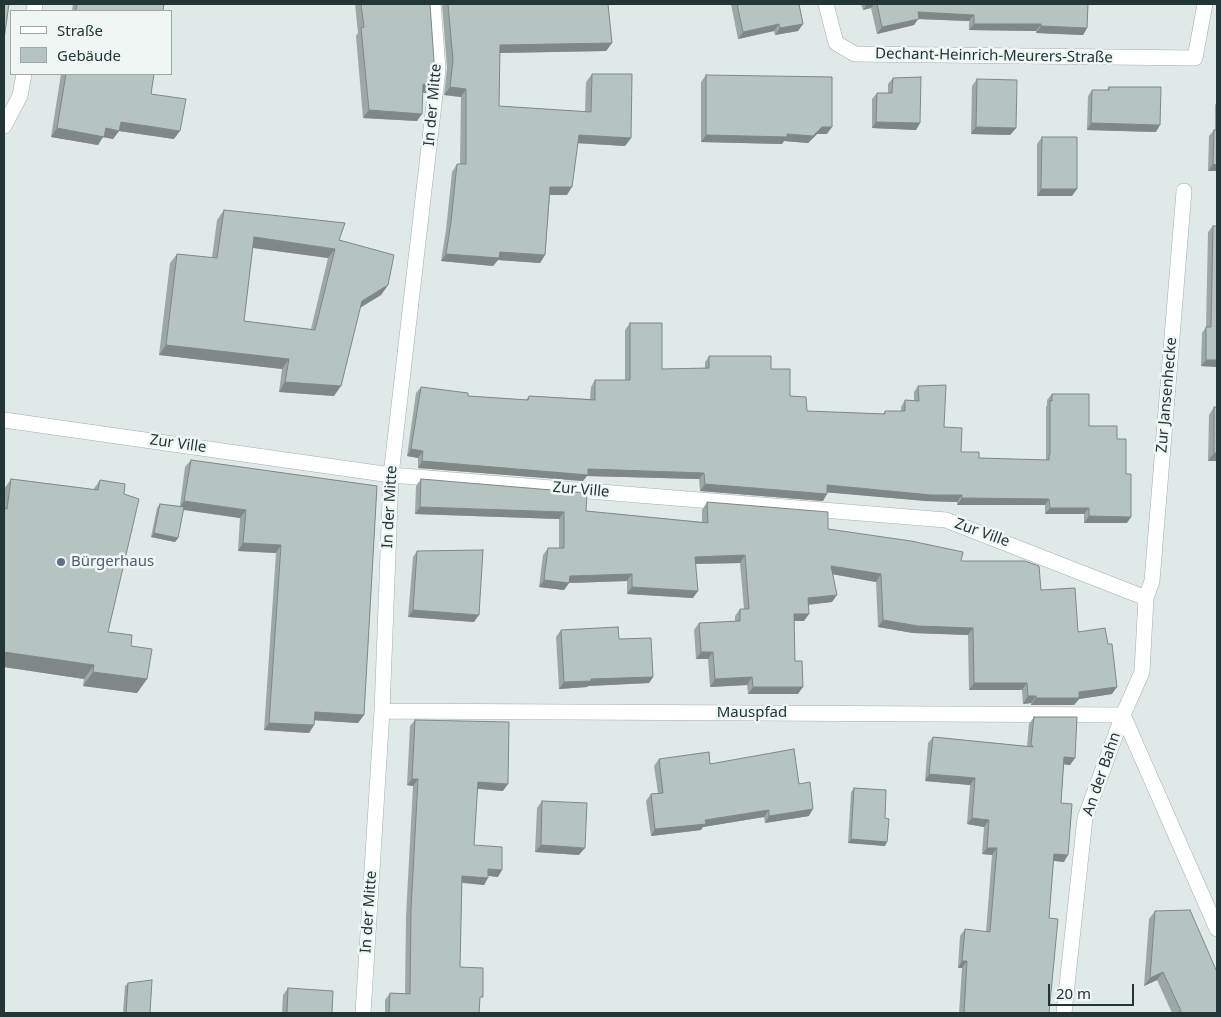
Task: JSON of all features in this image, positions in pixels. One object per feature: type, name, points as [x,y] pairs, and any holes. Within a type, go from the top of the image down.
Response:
[{"type":"street","name":"In der Mitte","points":[[363,1013],[382,711],[390,475],[438,69],[433,4]]},
{"type":"street","name":"Dechant-Heinrich-Meurers-Straße","points":[[826,4],[836,43],[855,54],[1194,58],[1205,4]]},
{"type":"street","points":[[4,126],[20,96],[24,75]]},
{"type":"street","name":"Zur Jansenhecke","points":[[1146,598],[1152,581],[1184,191]]},
{"type":"street","name":"Zur Ville","points":[[4,420],[390,475],[946,520],[1146,598]]},
{"type":"street","name":"An der Bahn","points":[[1064,1013],[1085,818],[1123,715],[1142,672],[1146,598]]},
{"type":"street","name":"Mauspfad","points":[[382,711],[1123,715]]},
{"type":"street","points":[[1123,715],[1217,929]]},
{"type":"building","points":[[4,4],[9,4],[4,39]]},
{"type":"building","points":[[77,4],[164,4],[163,10],[76,10]]},
{"type":"building","points":[[361,4],[430,4],[434,61],[431,85],[423,84],[422,114],[369,110],[361,28],[364,27]]},
{"type":"building","points":[[448,4],[608,4],[612,43],[500,45],[499,106],[591,112],[592,74],[632,74],[631,138],[579,135],[572,187],[550,187],[545,255],[500,252],[499,258],[446,254],[457,164],[466,164],[466,89],[450,87],[453,60]]},
{"type":"building","points":[[737,4],[799,4],[803,24],[780,28],[779,24],[743,32]]},
{"type":"building","points":[[877,4],[1088,4],[1087,28],[1041,26],[1041,24],[974,24],[974,15],[918,12],[919,19],[882,27]]},
{"type":"building","points":[[66,75],[154,75],[151,94],[186,99],[180,131],[121,122],[119,131],[106,128],[104,137],[57,128]]},
{"type":"building","points":[[706,75],[832,77],[832,127],[822,127],[813,136],[787,134],[787,137],[706,135]]},
{"type":"building","points":[[921,77],[920,123],[876,122],[877,93],[892,93],[893,78]]},
{"type":"building","points":[[977,79],[1017,80],[1016,128],[976,127]]},
{"type":"building","points":[[1109,87],[1161,87],[1160,125],[1091,123],[1092,90],[1109,90]]},
{"type":"building","points":[[1214,130],[1217,130],[1217,165],[1213,164]]},
{"type":"building","points":[[1042,137],[1077,137],[1077,189],[1041,189]]},
{"type":"building","points":[[224,210],[345,223],[339,240],[394,255],[388,285],[362,301],[341,386],[285,382],[289,359],[166,345],[177,254],[217,258]],"holes":[[[254,237],[335,249],[315,330],[244,321]]]},
{"type":"building","points":[[1213,226],[1217,226],[1217,360],[1206,360],[1206,327],[1211,327]]},
{"type":"building","points":[[630,323],[662,323],[662,369],[709,368],[709,356],[771,356],[771,369],[790,369],[790,396],[806,397],[807,411],[885,414],[885,411],[905,411],[905,400],[919,401],[918,386],[946,385],[944,427],[962,428],[961,452],[979,452],[979,458],[1049,460],[1050,400],[1052,401],[1052,394],[1089,394],[1089,426],[1117,426],[1117,439],[1126,439],[1126,474],[1131,474],[1131,517],[1089,516],[1089,508],[1050,508],[1049,499],[962,498],[962,495],[931,495],[827,485],[827,494],[705,484],[704,473],[588,469],[588,475],[422,461],[423,451],[411,449],[421,387],[468,393],[468,396],[528,400],[529,396],[595,400],[595,380],[630,380]]},
{"type":"building","points":[[1214,407],[1217,407],[1217,453],[1214,453]]},
{"type":"building","points":[[191,460],[377,486],[364,715],[315,712],[314,725],[269,723],[281,545],[243,543],[246,510],[184,501]]},
{"type":"building","name":"Bürgerhaus","points":[[11,479],[98,490],[100,480],[125,484],[124,494],[139,499],[108,632],[132,635],[131,646],[152,649],[147,679],[93,672],[94,665],[4,652],[4,508],[7,509]]},
{"type":"building","points":[[421,479],[587,493],[586,511],[708,523],[707,502],[828,512],[828,529],[911,541],[963,552],[961,561],[1025,561],[1039,566],[1041,590],[1075,588],[1078,632],[1105,628],[1108,644],[1112,644],[1117,687],[1079,692],[1079,698],[1036,698],[1036,696],[1028,696],[1027,683],[974,683],[973,628],[918,626],[883,620],[881,574],[831,566],[837,595],[808,598],[809,614],[794,614],[795,661],[802,661],[803,687],[753,687],[752,677],[715,679],[713,652],[701,652],[699,623],[740,621],[740,609],[749,609],[745,555],[695,557],[698,591],[632,587],[632,574],[570,576],[569,583],[544,580],[548,548],[564,548],[564,512],[420,507]]},
{"type":"building","points":[[160,504],[184,507],[178,538],[154,533]]},
{"type":"building","points":[[483,550],[479,615],[413,610],[417,551]]},
{"type":"building","points":[[618,627],[619,639],[651,638],[653,677],[564,682],[561,630]]},
{"type":"building","points":[[1034,717],[1077,717],[1075,758],[1064,757],[1061,803],[1072,804],[1068,855],[1054,854],[1049,918],[1058,919],[1049,1013],[964,1013],[967,961],[962,961],[965,929],[990,932],[997,848],[987,848],[989,820],[972,818],[975,778],[929,774],[933,737],[1033,747],[1031,744]]},
{"type":"building","points":[[415,720],[509,722],[508,784],[478,782],[474,845],[502,847],[502,870],[488,869],[488,878],[462,876],[460,967],[483,968],[483,997],[480,997],[479,1013],[389,1013],[390,993],[410,994],[411,909],[418,779],[412,779]]},
{"type":"building","points":[[794,749],[799,784],[810,782],[813,809],[769,816],[769,810],[705,820],[706,824],[655,829],[651,794],[663,793],[659,759],[709,752],[710,764]]},
{"type":"building","points":[[854,788],[886,790],[885,818],[889,819],[887,842],[851,839]]},
{"type":"building","points":[[542,801],[587,803],[585,848],[541,845]]},
{"type":"building","points":[[1190,910],[1217,972],[1217,1013],[1177,1013],[1181,1011],[1163,972],[1150,978],[1155,911]]},
{"type":"building","points":[[152,980],[150,1013],[126,1013],[128,983]]},
{"type":"building","points":[[288,988],[333,991],[332,1013],[287,1013]]},
{"type":"place","name":"Bürgerhaus","points":[[61,562]]}]
